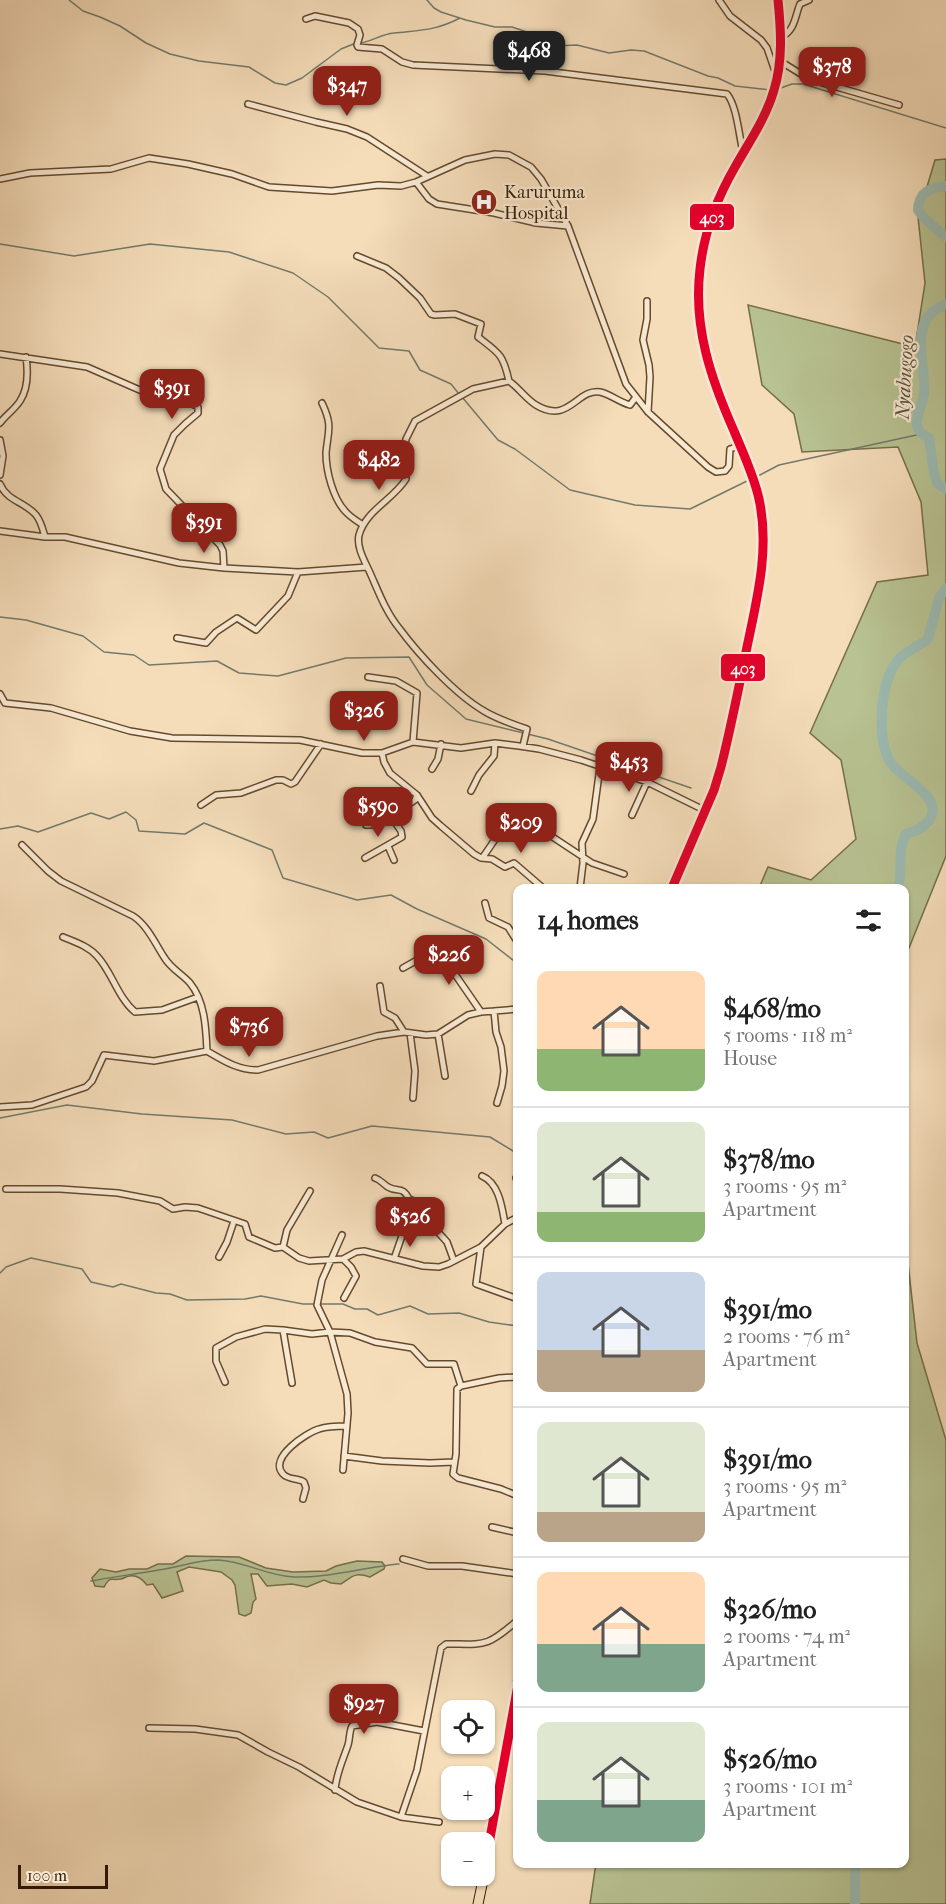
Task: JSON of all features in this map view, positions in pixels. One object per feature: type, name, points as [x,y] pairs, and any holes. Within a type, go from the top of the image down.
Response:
[{"type":"highway","points":[[674,884],[714,790],[727,742],[763,570],[762,510],[757,489],[716,390],[707,362],[699,324],[697,300],[706,240],[718,201],[770,103],[777,78],[782,37],[778,0]]},
{"type":"highway","points":[[491,1832],[513,1710]]},
{"type":"highway","points":[[478,1904],[482,1886]]},
{"type":"street","points":[[719,0],[730,16],[761,40],[767,48],[777,78]]},
{"type":"street","points":[[782,37],[791,30],[800,4],[808,0]]},
{"type":"street","points":[[306,19],[315,16],[349,22],[358,29],[360,34],[358,47],[382,49],[407,64],[545,71],[727,94],[733,108],[743,153]]},
{"type":"street","points":[[780,61],[809,79],[899,105]]},
{"type":"street","points":[[248,104],[347,129],[367,137],[428,176]]},
{"type":"street","points":[[0,179],[30,172],[111,169],[149,158],[232,174],[280,189],[332,191],[361,186],[401,186],[479,156],[509,155],[531,167],[541,179],[568,226],[626,384],[636,397],[648,412],[716,472],[725,471],[729,466],[730,448],[739,446]]},
{"type":"street","points":[[416,182],[429,199],[437,204],[494,213],[536,223],[568,226]]},
{"type":"street","points":[[357,256],[386,268],[399,278],[420,298],[431,314],[455,314],[481,324],[478,337],[499,353],[504,360],[509,381]]},
{"type":"street","points":[[647,301],[647,319],[643,340],[650,377],[648,412]]},
{"type":"street","points":[[0,354],[87,367],[158,398],[181,399],[198,407],[198,413],[174,435],[160,469],[166,489],[220,545],[224,568]]},
{"type":"street","points":[[0,423],[20,402],[28,371],[26,357]]},
{"type":"street","points":[[523,746],[526,729],[484,711],[463,695],[447,682],[398,627],[383,602],[367,567],[358,544],[359,537],[363,525],[371,515],[406,479],[406,439],[416,421],[473,389],[509,381],[537,406],[560,411],[594,392],[600,392],[630,405],[636,397]]},
{"type":"street","points":[[322,403],[328,416],[330,430],[326,451],[327,465],[335,493],[343,509],[363,525]]},
{"type":"street","points":[[0,440],[3,456],[0,475]]},
{"type":"street","points":[[0,484],[7,495],[38,517],[45,537]]},
{"type":"street","points":[[0,531],[45,537],[65,537],[179,563],[224,568],[298,572],[367,567]]},
{"type":"street","points":[[177,638],[206,643],[216,632],[237,618],[256,630],[288,596],[298,572]]},
{"type":"street","points":[[368,677],[396,681],[417,693],[413,742]]},
{"type":"street","points":[[0,694],[2,704],[51,708],[150,735],[209,740],[282,739],[363,753],[382,753],[413,742],[465,748],[495,743],[523,746],[554,753],[647,782],[706,811]]},
{"type":"street","points":[[471,791],[479,775],[494,756],[495,743]]},
{"type":"street","points":[[201,805],[216,795],[241,793],[276,780],[295,782],[321,744]]},
{"type":"street","points":[[432,769],[438,759],[441,744]]},
{"type":"street","points":[[382,753],[390,773],[417,795],[432,818],[465,847],[479,857],[492,859],[505,867],[514,863],[538,884]]},
{"type":"street","points":[[580,884],[582,843],[593,819],[600,767]]},
{"type":"street","points":[[632,814],[647,782]]},
{"type":"street","points":[[366,825],[375,825],[392,818],[417,795]]},
{"type":"street","points":[[483,857],[509,819],[514,816],[545,832],[592,863],[624,874]]},
{"type":"street","points":[[365,858],[400,840],[403,835],[392,818]]},
{"type":"street","points":[[22,844],[48,871],[62,881],[137,918],[165,959],[192,986],[198,997],[205,1019],[207,1051]]},
{"type":"street","points":[[388,846],[394,860]]},
{"type":"street","points":[[485,903],[489,918],[508,927],[513,935]]},
{"type":"street","points":[[63,937],[82,945],[98,957],[122,996],[135,1012],[162,1010],[198,997]]},
{"type":"street","points":[[404,968],[429,953],[443,941]]},
{"type":"street","points":[[429,953],[441,965],[450,967],[481,1012]]},
{"type":"street","points":[[380,986],[384,1012],[396,1018],[407,1032],[415,1074],[413,1098]]},
{"type":"street","points":[[0,1107],[32,1105],[86,1086],[92,1082],[104,1055],[154,1061],[207,1051],[232,1065],[258,1070],[377,1036],[407,1032],[438,1034],[468,1015],[513,1009]]},
{"type":"street","points":[[494,1011],[504,1071],[497,1103]]},
{"type":"street","points":[[438,1034],[445,1076]]},
{"type":"street","points":[[482,1176],[487,1178],[502,1202],[505,1224]]},
{"type":"street","points":[[375,1178],[390,1188],[406,1192],[409,1199],[428,1207],[438,1232],[447,1242],[454,1262]]},
{"type":"street","points":[[6,1189],[69,1189],[118,1193],[160,1201],[173,1209],[198,1208],[245,1224],[249,1238],[275,1248],[283,1247],[299,1258],[309,1261],[343,1259],[363,1251],[434,1267],[454,1262],[481,1247],[505,1224],[513,1220]]},
{"type":"street","points":[[283,1247],[287,1230],[310,1191]]},
{"type":"street","points":[[219,1257],[234,1221]]},
{"type":"street","points":[[394,1259],[404,1230]]},
{"type":"street","points":[[342,1235],[322,1280],[317,1305],[330,1332],[347,1394],[344,1470]]},
{"type":"street","points":[[481,1247],[476,1284],[513,1297]]},
{"type":"street","points":[[343,1259],[351,1266],[356,1276],[344,1298]]},
{"type":"street","points":[[225,1382],[216,1361],[216,1348],[244,1335],[265,1329],[312,1334],[351,1333],[375,1342],[404,1345],[412,1348],[426,1364],[454,1365],[461,1386]]},
{"type":"street","points":[[283,1330],[292,1383]]},
{"type":"street","points":[[513,1377],[461,1386],[456,1389],[453,1476],[513,1494]]},
{"type":"street","points":[[303,1499],[306,1488],[304,1482],[282,1474],[280,1468],[282,1456],[311,1432],[335,1426],[347,1426]]},
{"type":"street","points":[[345,1456],[375,1461],[454,1462]]},
{"type":"street","points":[[492,1527],[513,1532]]},
{"type":"street","points":[[403,1559],[428,1566],[462,1566],[513,1573]]},
{"type":"street","points":[[401,1817],[417,1770],[442,1645],[487,1643],[513,1624]]},
{"type":"street","points":[[335,1790],[352,1726],[377,1722],[424,1731]]},
{"type":"street","points":[[149,1728],[195,1729],[238,1735],[364,1805],[401,1817],[440,1822]]},
{"type":"green space","points":[[946,159],[946,856],[909,948],[909,884],[761,884],[768,867],[811,880],[856,839],[841,760],[810,733],[877,582],[928,575],[921,502],[898,447],[802,452],[794,414],[762,385],[748,305],[915,347],[925,283],[918,217],[935,160]]},
{"type":"green space","points":[[909,1272],[917,1343],[946,1440],[946,1904],[590,1904],[595,1868],[909,1868]]},
{"type":"green space","points":[[186,1556],[239,1557],[266,1568],[293,1572],[326,1571],[357,1561],[382,1562],[385,1566],[384,1569],[370,1577],[354,1576],[341,1584],[324,1580],[307,1587],[292,1584],[267,1586],[258,1574],[251,1574],[256,1599],[253,1602],[251,1613],[245,1616],[239,1614],[235,1585],[221,1572],[189,1567],[177,1572],[183,1591],[162,1598],[153,1584],[147,1585],[135,1576],[110,1580],[104,1587],[95,1586],[92,1578],[100,1569],[116,1572],[147,1569],[158,1564],[173,1564]]},
{"type":"waterway","points":[[69,0],[83,11],[120,26],[146,43],[170,54],[199,61],[249,67],[275,83],[286,85],[302,78],[341,49],[356,43]]},
{"type":"waterway","points":[[427,0],[441,12],[466,20],[495,27],[512,27],[530,33],[549,33],[554,46],[577,45],[609,53],[644,51],[735,86],[771,90]]},
{"type":"waterway","points":[[361,43],[390,34],[435,28],[460,18]]},
{"type":"waterway","points":[[778,89],[792,84],[803,84],[946,128]]},
{"type":"waterway","name":"Nyabugogo","points":[[946,186],[926,192],[920,199],[918,210],[946,237]]},
{"type":"waterway","points":[[0,244],[74,256],[150,244],[229,252],[293,273],[328,297],[379,348],[409,351],[420,370],[451,384],[459,394]]},
{"type":"waterway","name":"Nyabugogo","points":[[946,304],[929,316],[922,330],[924,393],[917,421],[920,432],[929,438],[937,483],[946,489]]},
{"type":"waterway","points":[[462,397],[498,440],[515,449],[570,490],[635,505],[690,509],[749,480]]},
{"type":"waterway","points":[[756,477],[779,465],[921,434]]},
{"type":"waterway","name":"Nyabugogo","points":[[899,884],[901,848],[906,834],[924,826],[931,817],[933,809],[925,794],[890,762],[883,739],[884,695],[887,681],[898,660],[928,639],[939,598],[946,588]]},
{"type":"waterway","points":[[0,617],[26,620],[83,636],[104,652],[134,655],[149,665],[217,661],[239,673],[278,676],[346,658],[409,657],[427,685],[466,719],[548,739],[691,788]]},
{"type":"waterway","points":[[0,829],[18,826],[38,832],[91,813],[109,819],[126,812],[136,820],[139,831],[185,834],[204,823],[272,850],[283,878],[357,900],[391,895],[486,939],[513,960]]},
{"type":"waterway","points":[[0,1118],[67,1105],[142,1114],[232,1120],[286,1134],[314,1132],[328,1138],[372,1126],[490,1137],[513,1151]]},
{"type":"waterway","points":[[0,1273],[6,1267],[31,1258],[82,1269],[91,1282],[113,1287],[121,1284],[156,1293],[170,1294],[187,1300],[245,1299],[261,1296],[303,1304],[343,1304],[355,1309],[367,1309],[378,1315],[410,1306],[428,1314],[459,1313],[489,1322],[513,1325]]},
{"type":"waterway","points":[[91,1581],[210,1560],[228,1561],[294,1577],[320,1576],[399,1564]]},
{"type":"waterway","name":"Nyabugogo","points":[[855,1868],[855,1904]]},
{"type":"transit line","name":"403","points":[[674,884],[714,790],[721,767],[761,574],[763,536],[759,499],[711,372],[702,332],[699,290],[702,256],[712,216],[728,179],[762,120],[777,79],[780,57],[778,0]]},
{"type":"transit line","name":"403","points":[[491,1832],[513,1712]]},
{"type":"place","name":"Karuruma Hospital","points":[[484,202]]}]
